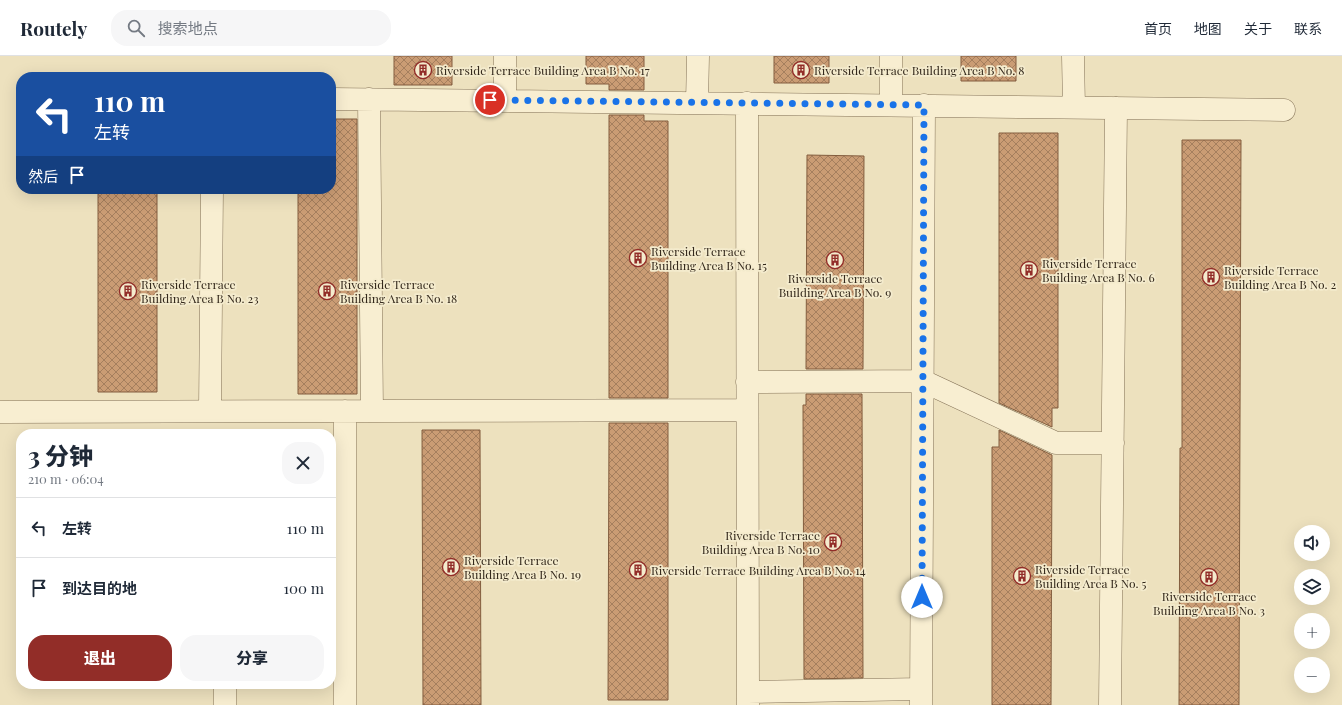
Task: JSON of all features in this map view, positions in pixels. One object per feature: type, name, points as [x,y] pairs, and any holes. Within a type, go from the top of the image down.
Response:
[{"type":"street","points":[[505,56],[505,101]]},
{"type":"street","points":[[697,103],[698,56]]},
{"type":"street","points":[[891,56],[891,105]]},
{"type":"street","points":[[1073,56],[1074,107]]},
{"type":"street","points":[[336,99],[1284,110]]},
{"type":"street","points":[[369,99],[372,411]]},
{"type":"street","points":[[746,103],[748,698],[921,697],[924,105]]},
{"type":"street","points":[[1110,705],[1116,108]]},
{"type":"street","points":[[210,411],[212,194]]},
{"type":"street","points":[[747,382],[923,381],[1056,443],[1113,443]]},
{"type":"street","points":[[0,412],[747,410]]},
{"type":"street","points":[[345,411],[345,705]]},
{"type":"street","points":[[225,689],[225,705]]},
{"type":"building","name":"Riverside Terrace Building Area B No. 17","points":[[394,56],[452,56],[452,85],[394,85]]},
{"type":"building","points":[[586,56],[644,56],[644,90],[609,90],[609,84],[586,84]]},
{"type":"building","name":"Riverside Terrace Building Area B No. 8","points":[[774,56],[829,56],[829,83],[774,83]]},
{"type":"building","points":[[961,56],[1016,56],[1016,81],[961,81]]},
{"type":"building","name":"Riverside Terrace Building Area B No. 15","points":[[609,115],[644,115],[644,121],[668,121],[668,398],[609,398]]},
{"type":"building","name":"Riverside Terrace Building Area B No. 18","points":[[336,119],[357,119],[357,394],[298,394],[298,194],[336,194]]},
{"type":"building","name":"Riverside Terrace Building Area B No. 6","points":[[999,133],[1058,133],[1058,408],[1052,408],[1052,427],[999,403]]},
{"type":"building","points":[[1182,140],[1241,140],[1239,705],[1179,705],[1180,448],[1182,448]]},
{"type":"building","name":"Riverside Terrace Building Area B No. 9","points":[[807,155],[864,156],[863,369],[806,369]]},
{"type":"building","name":"Riverside Terrace Building Area B No. 23","points":[[98,194],[157,194],[157,392],[98,392]]},
{"type":"building","name":"Riverside Terrace Building Area B No. 10","points":[[806,394],[862,394],[863,678],[804,679],[803,405],[806,405]]},
{"type":"building","name":"Riverside Terrace Building Area B No. 14","points":[[609,423],[668,423],[668,700],[608,700]]},
{"type":"building","name":"Riverside Terrace Building Area B No. 19","points":[[422,430],[480,430],[481,705],[423,705]]},
{"type":"building","name":"Riverside Terrace Building Area B No. 5","points":[[999,430],[1052,455],[1051,705],[992,705],[992,447],[999,447]]},
{"type":"place","name":"Riverside Terrace Building Area B No. 17","points":[[423,70]]},
{"type":"place","name":"Riverside Terrace Building Area B No. 8","points":[[801,70]]},
{"type":"place","name":"Riverside Terrace Building Area B No. 15","points":[[638,258]]},
{"type":"place","name":"Riverside Terrace Building Area B No. 9","points":[[835,260]]},
{"type":"place","name":"Riverside Terrace Building Area B No. 6","points":[[1029,270]]},
{"type":"place","name":"Riverside Terrace Building Area B No. 2","points":[[1211,277]]},
{"type":"place","name":"Riverside Terrace Building Area B No. 23","points":[[128,291]]},
{"type":"place","name":"Riverside Terrace Building Area B No. 18","points":[[327,291]]},
{"type":"place","name":"Riverside Terrace Building Area B No. 10","points":[[833,542]]},
{"type":"place","name":"Riverside Terrace Building Area B No. 19","points":[[451,567]]},
{"type":"place","name":"Riverside Terrace Building Area B No. 14","points":[[638,570]]},
{"type":"place","name":"Riverside Terrace Building Area B No. 5","points":[[1022,576]]},
{"type":"place","name":"Riverside Terrace Building Area B No. 3","points":[[1209,577]]},
{"type":"route","points":[[490,100],[924,105],[922,597]]}]
